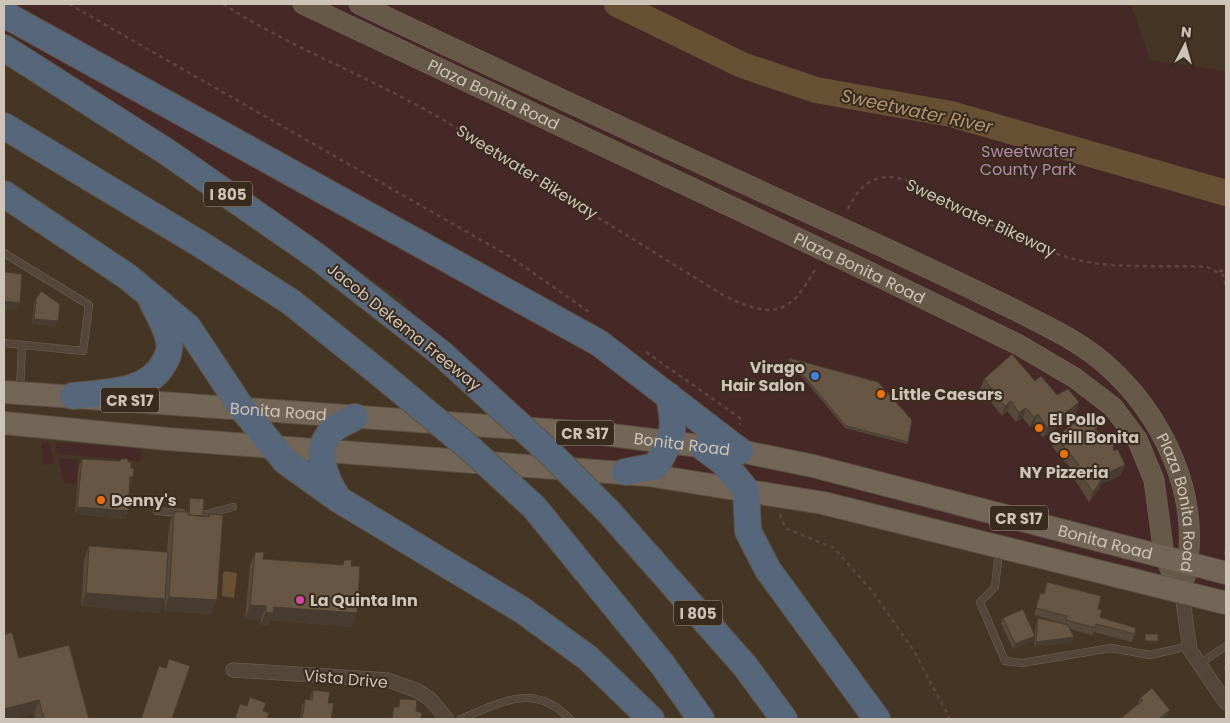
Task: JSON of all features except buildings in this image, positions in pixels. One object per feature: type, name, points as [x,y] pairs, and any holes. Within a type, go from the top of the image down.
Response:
[{"type":"highway","points":[[4,14],[598,342],[740,451]]},
{"type":"highway","name":"Jacob Dekema Freeway","points":[[4,48],[167,152],[319,258],[442,354],[550,453],[608,511],[745,666],[784,719]]},
{"type":"highway","points":[[4,126],[205,246],[291,302],[473,451],[534,507],[662,664],[701,719]]},
{"type":"highway","points":[[4,194],[128,278],[188,328],[241,407],[285,461],[338,499],[522,610],[588,658],[651,719]]},
{"type":"highway","points":[[73,396],[135,388],[157,374],[166,361],[170,348],[168,336],[150,296]]},
{"type":"highway","points":[[625,472],[656,466],[670,443],[674,419],[669,396]]},
{"type":"highway","points":[[338,499],[329,485],[325,473],[322,449],[326,439],[334,429],[355,417]]},
{"type":"highway","points":[[704,448],[723,462],[746,490],[748,531],[768,570],[877,719]]},
{"type":"main road","name":"Plaza Bonita Road","points":[[303,4],[863,269],[1019,346],[1074,378],[1113,406],[1137,439],[1154,480],[1164,555],[1182,594]]},
{"type":"main road","name":"Plaza Bonita Road","points":[[359,4],[564,102],[875,243],[1065,336],[1102,361],[1133,392],[1164,437],[1181,478],[1189,514],[1188,562],[1182,594]]},
{"type":"main road","name":"Bonita Road","points":[[12,392],[603,434],[740,451],[812,466],[1164,555],[1226,573]]},
{"type":"main road","name":"Bonita Road","points":[[4,423],[625,472],[746,490],[823,504],[1182,594],[1226,603]]},
{"type":"street","points":[[1182,594],[1189,646],[1198,665],[1226,704]]},
{"type":"street","name":"Vista Drive","points":[[233,670],[388,680],[418,691],[430,699],[447,719]]},
{"type":"lane","points":[[4,253],[88,306],[83,350],[4,344]]},
{"type":"lane","points":[[12,392],[22,345]]},
{"type":"lane","points":[[157,510],[207,514],[233,507]]},
{"type":"lane","points":[[1000,548],[995,587],[980,602],[1004,661],[1022,663],[1111,648],[1150,655],[1189,646]]},
{"type":"lane","points":[[1198,665],[1226,646]]},
{"type":"lane","points":[[461,719],[520,697],[536,698],[552,704],[570,719]]},
{"type":"path","points":[[70,4],[508,256],[596,317]]},
{"type":"path","name":"Sweetwater Bikeway","points":[[223,4],[248,20],[460,129],[486,148],[723,295],[748,307],[778,309],[786,305],[803,292],[817,266]]},
{"type":"path","name":"Sweetwater Bikeway","points":[[848,209],[856,192],[870,180],[891,177],[913,184],[986,222],[1062,256],[1091,263],[1190,266],[1207,267],[1218,271],[1226,270]]},
{"type":"path","points":[[1218,271],[1223,275],[1226,287]]},
{"type":"path","points":[[644,350],[740,418],[740,451]]},
{"type":"path","points":[[772,495],[785,528],[834,548],[872,591],[914,651],[950,719]]},
{"type":"green space","name":"Sweetwater County Park","points":[[4,4],[1131,4],[1150,60],[1226,71],[1226,590],[1033,545],[925,515],[798,488],[670,467],[574,456],[529,414],[442,354],[402,300],[305,233],[4,38]]},
{"type":"green space","points":[[49,442],[54,463],[43,465],[41,444]]},
{"type":"green space","points":[[55,442],[134,448],[142,452],[141,461],[57,454]]},
{"type":"green space","points":[[60,458],[78,460],[76,484],[64,483]]},
{"type":"shaded area","points":[[226,571],[237,573],[234,598],[222,596],[223,573]]},
{"type":"waterway","name":"Sweetwater River","points":[[617,4],[742,65],[816,90],[951,114],[1226,193]]},
{"type":"place","name":"Virago Hair Salon","points":[[815,376]]},
{"type":"place","name":"Little Caesars","points":[[881,394]]},
{"type":"place","name":"El Pollo Grill Bonita","points":[[1039,428]]},
{"type":"place","name":"NY Pizzeria","points":[[1064,454]]},
{"type":"place","name":"Denny's","points":[[101,500]]},
{"type":"place","name":"La Quinta Inn","points":[[300,600]]}]
